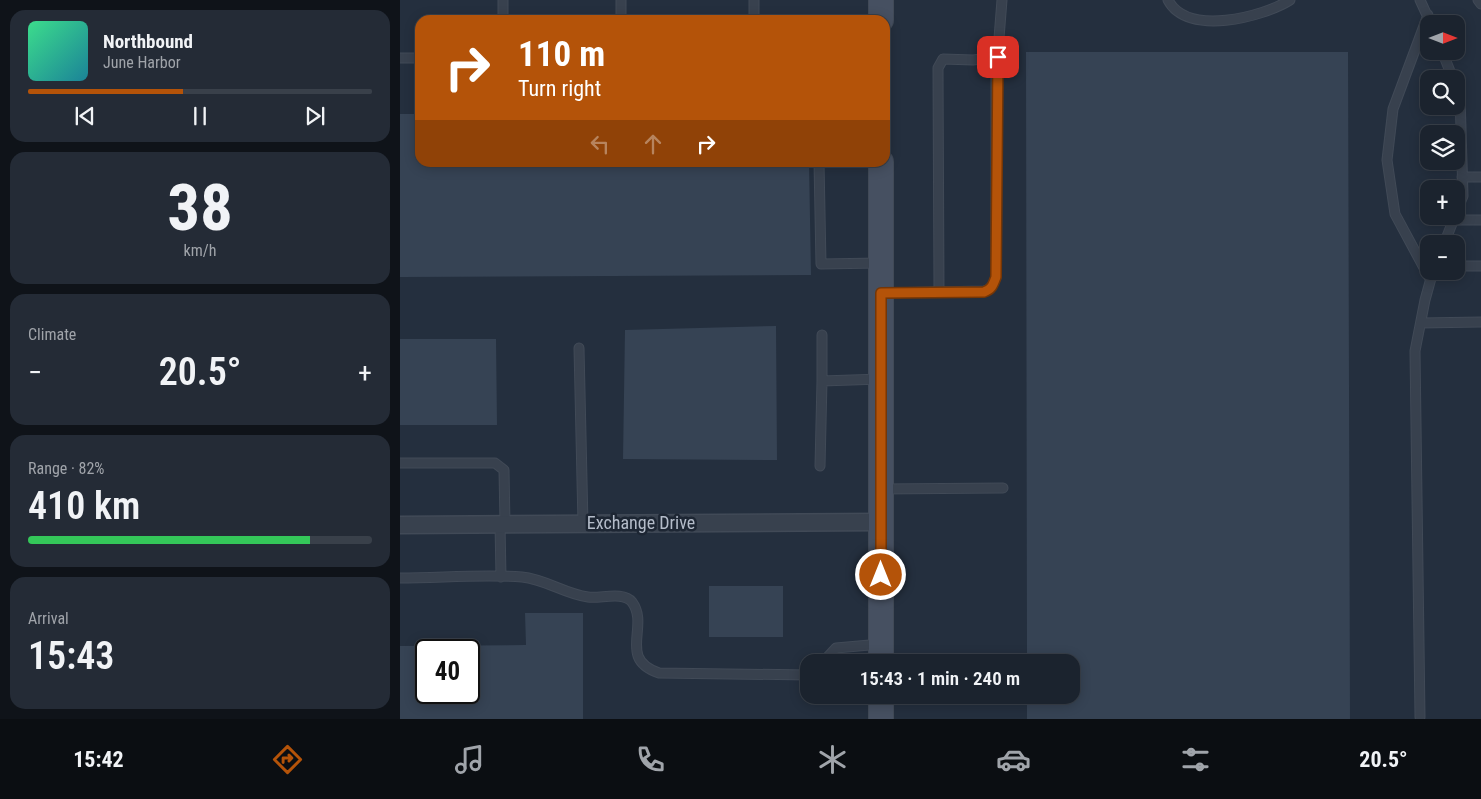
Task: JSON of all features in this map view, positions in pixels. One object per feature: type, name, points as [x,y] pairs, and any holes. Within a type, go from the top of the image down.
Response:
[{"type":"street","points":[[881,0],[881,15]]},
{"type":"street","points":[[881,167],[881,653]]},
{"type":"street","name":"Exchange Drive","points":[[400,525],[881,522]]},
{"type":"street","points":[[881,704],[881,719]]},
{"type":"lane","points":[[503,0],[504,15]]},
{"type":"lane","points":[[620,15],[621,0]]},
{"type":"lane","points":[[754,0],[754,15]]},
{"type":"lane","points":[[881,293],[984,292],[990,289],[996,277],[998,57],[1002,0]]},
{"type":"lane","points":[[1168,0],[1180,14],[1197,21],[1234,20],[1269,10],[1290,0]]},
{"type":"lane","points":[[1420,0],[1428,15]]},
{"type":"lane","points":[[1478,0],[1481,4]]},
{"type":"lane","points":[[1420,36],[1393,109],[1388,160],[1394,214],[1420,256]]},
{"type":"lane","points":[[939,292],[938,68],[943,59],[974,60],[998,57]]},
{"type":"lane","points":[[400,58],[415,58]]},
{"type":"lane","points":[[1460,115],[1462,180]]},
{"type":"lane","points":[[819,167],[821,264],[881,264]]},
{"type":"lane","points":[[1462,177],[1481,178]]},
{"type":"lane","points":[[1465,218],[1481,220]]},
{"type":"lane","points":[[1465,266],[1481,266]]},
{"type":"lane","points":[[1420,716],[1415,351],[1431,280]]},
{"type":"lane","points":[[1421,323],[1481,322]]},
{"type":"lane","points":[[820,466],[822,335]]},
{"type":"lane","points":[[579,348],[583,524]]},
{"type":"lane","points":[[822,381],[881,379]]},
{"type":"lane","points":[[400,463],[495,463],[504,470],[501,578]]},
{"type":"lane","points":[[881,489],[1003,488]]},
{"type":"lane","points":[[400,578],[523,578],[589,598],[623,597],[629,599],[636,612],[638,655],[644,667],[659,673],[800,675]]},
{"type":"lane","points":[[830,654],[836,648],[881,653]]},
{"type":"building","points":[[1026,52],[1348,52],[1350,719],[1027,719],[1027,704],[1080,704],[1080,654],[1027,654]]},
{"type":"building","points":[[400,114],[415,114],[415,167],[809,167],[811,275],[400,277]]},
{"type":"building","points":[[776,326],[777,460],[623,459],[625,330]]},
{"type":"building","points":[[400,339],[496,339],[497,425],[400,425]]},
{"type":"building","points":[[709,586],[783,586],[783,637],[709,637]]},
{"type":"building","points":[[525,613],[583,613],[583,719],[400,719],[400,646],[415,646],[415,704],[480,704],[480,645],[526,645]]},
{"type":"route","points":[[881,575],[881,293],[984,292],[993,285],[996,277],[996,76],[998,57]]}]
